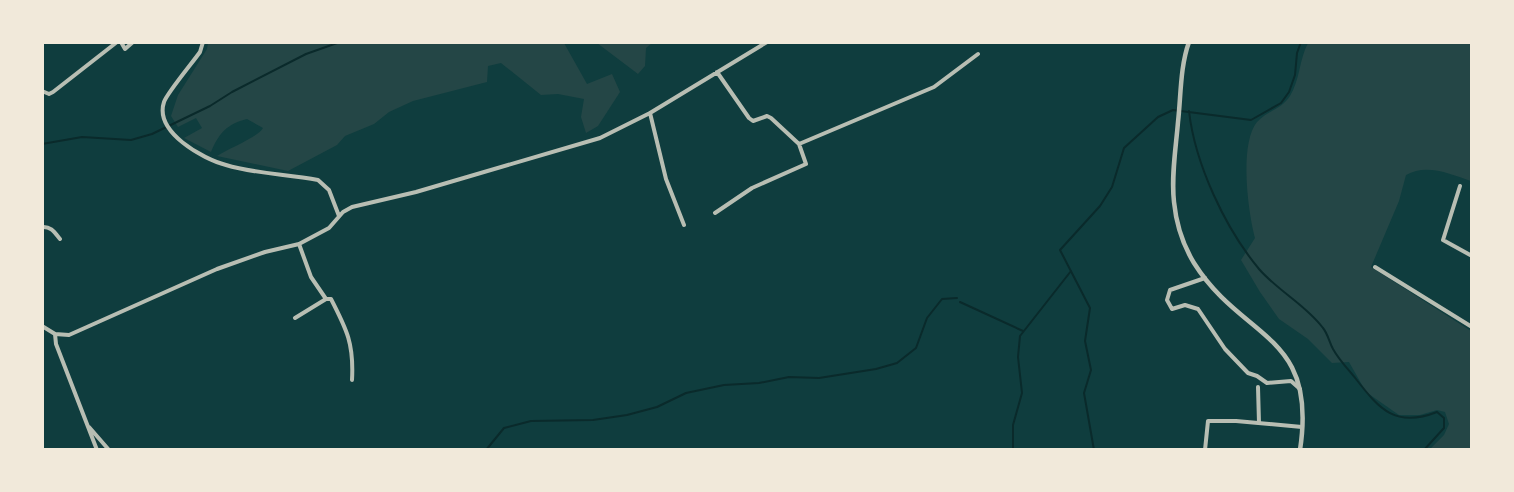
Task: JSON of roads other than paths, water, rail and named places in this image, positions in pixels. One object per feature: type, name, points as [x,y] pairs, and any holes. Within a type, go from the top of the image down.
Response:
[{"type":"street","points":[[42,91],[49,94],[53,92],[119,42],[126,49],[133,42]]},
{"type":"street","points":[[203,42],[200,52],[164,102],[165,122],[170,132],[188,146],[226,165],[318,180],[325,184],[329,190],[339,216]]},
{"type":"street","points":[[42,326],[55,334],[69,335],[217,269],[265,252],[300,244],[329,228],[339,216],[352,207],[416,192],[600,138],[650,114],[767,42]]},
{"type":"street","points":[[1189,42],[1184,61],[1180,103],[1174,201],[1185,243],[1194,262],[1217,292],[1281,350],[1294,369],[1301,393],[1302,427],[1300,450]]},
{"type":"street","points":[[799,144],[934,87],[978,54]]},
{"type":"street","points":[[715,213],[752,188],[806,164],[799,144],[771,118],[768,116],[753,121],[749,118],[718,72]]},
{"type":"street","points":[[650,114],[666,179],[684,225]]},
{"type":"street","points":[[1460,186],[1443,240],[1472,256]]},
{"type":"street","points":[[42,227],[53,230],[60,239]]},
{"type":"street","points":[[300,244],[310,277],[326,299]]},
{"type":"street","points":[[1375,267],[1472,327]]},
{"type":"street","points":[[1205,278],[1170,290],[1168,300],[1172,309],[1185,306],[1198,309],[1225,349],[1248,373],[1257,376],[1267,383],[1291,381],[1301,393]]},
{"type":"street","points":[[295,318],[326,299],[331,298],[350,339],[353,352],[352,380]]},
{"type":"street","points":[[55,334],[56,344],[98,450]]},
{"type":"street","points":[[1258,387],[1259,423]]},
{"type":"street","points":[[1205,450],[1208,422],[1236,420],[1302,427]]},
{"type":"street","points":[[87,425],[109,450]]},
{"type":"waterway","points":[[42,144],[82,137],[131,140],[152,134],[210,106],[232,92],[306,54],[340,42]]},
{"type":"waterway","points":[[1094,450],[1084,393],[1091,370],[1085,341],[1090,308],[1060,250],[1100,206],[1112,187],[1124,148],[1158,117],[1173,110],[1251,120],[1281,103],[1289,92],[1295,75],[1297,53],[1301,42]]},
{"type":"waterway","points":[[1189,111],[1198,152],[1223,215],[1246,253],[1259,269],[1325,330],[1333,349],[1341,361],[1381,407],[1400,417],[1410,418],[1437,412],[1444,418],[1444,428],[1424,450]]},
{"type":"waterway","points":[[1013,450],[1013,425],[1022,393],[1018,357],[1020,336],[1071,271]]},
{"type":"waterway","points":[[486,450],[504,428],[531,421],[593,420],[627,415],[657,407],[686,393],[724,385],[759,383],[789,377],[819,378],[876,369],[897,363],[916,348],[927,318],[942,299],[957,298]]},
{"type":"waterway","points":[[960,302],[1023,331]]}]
